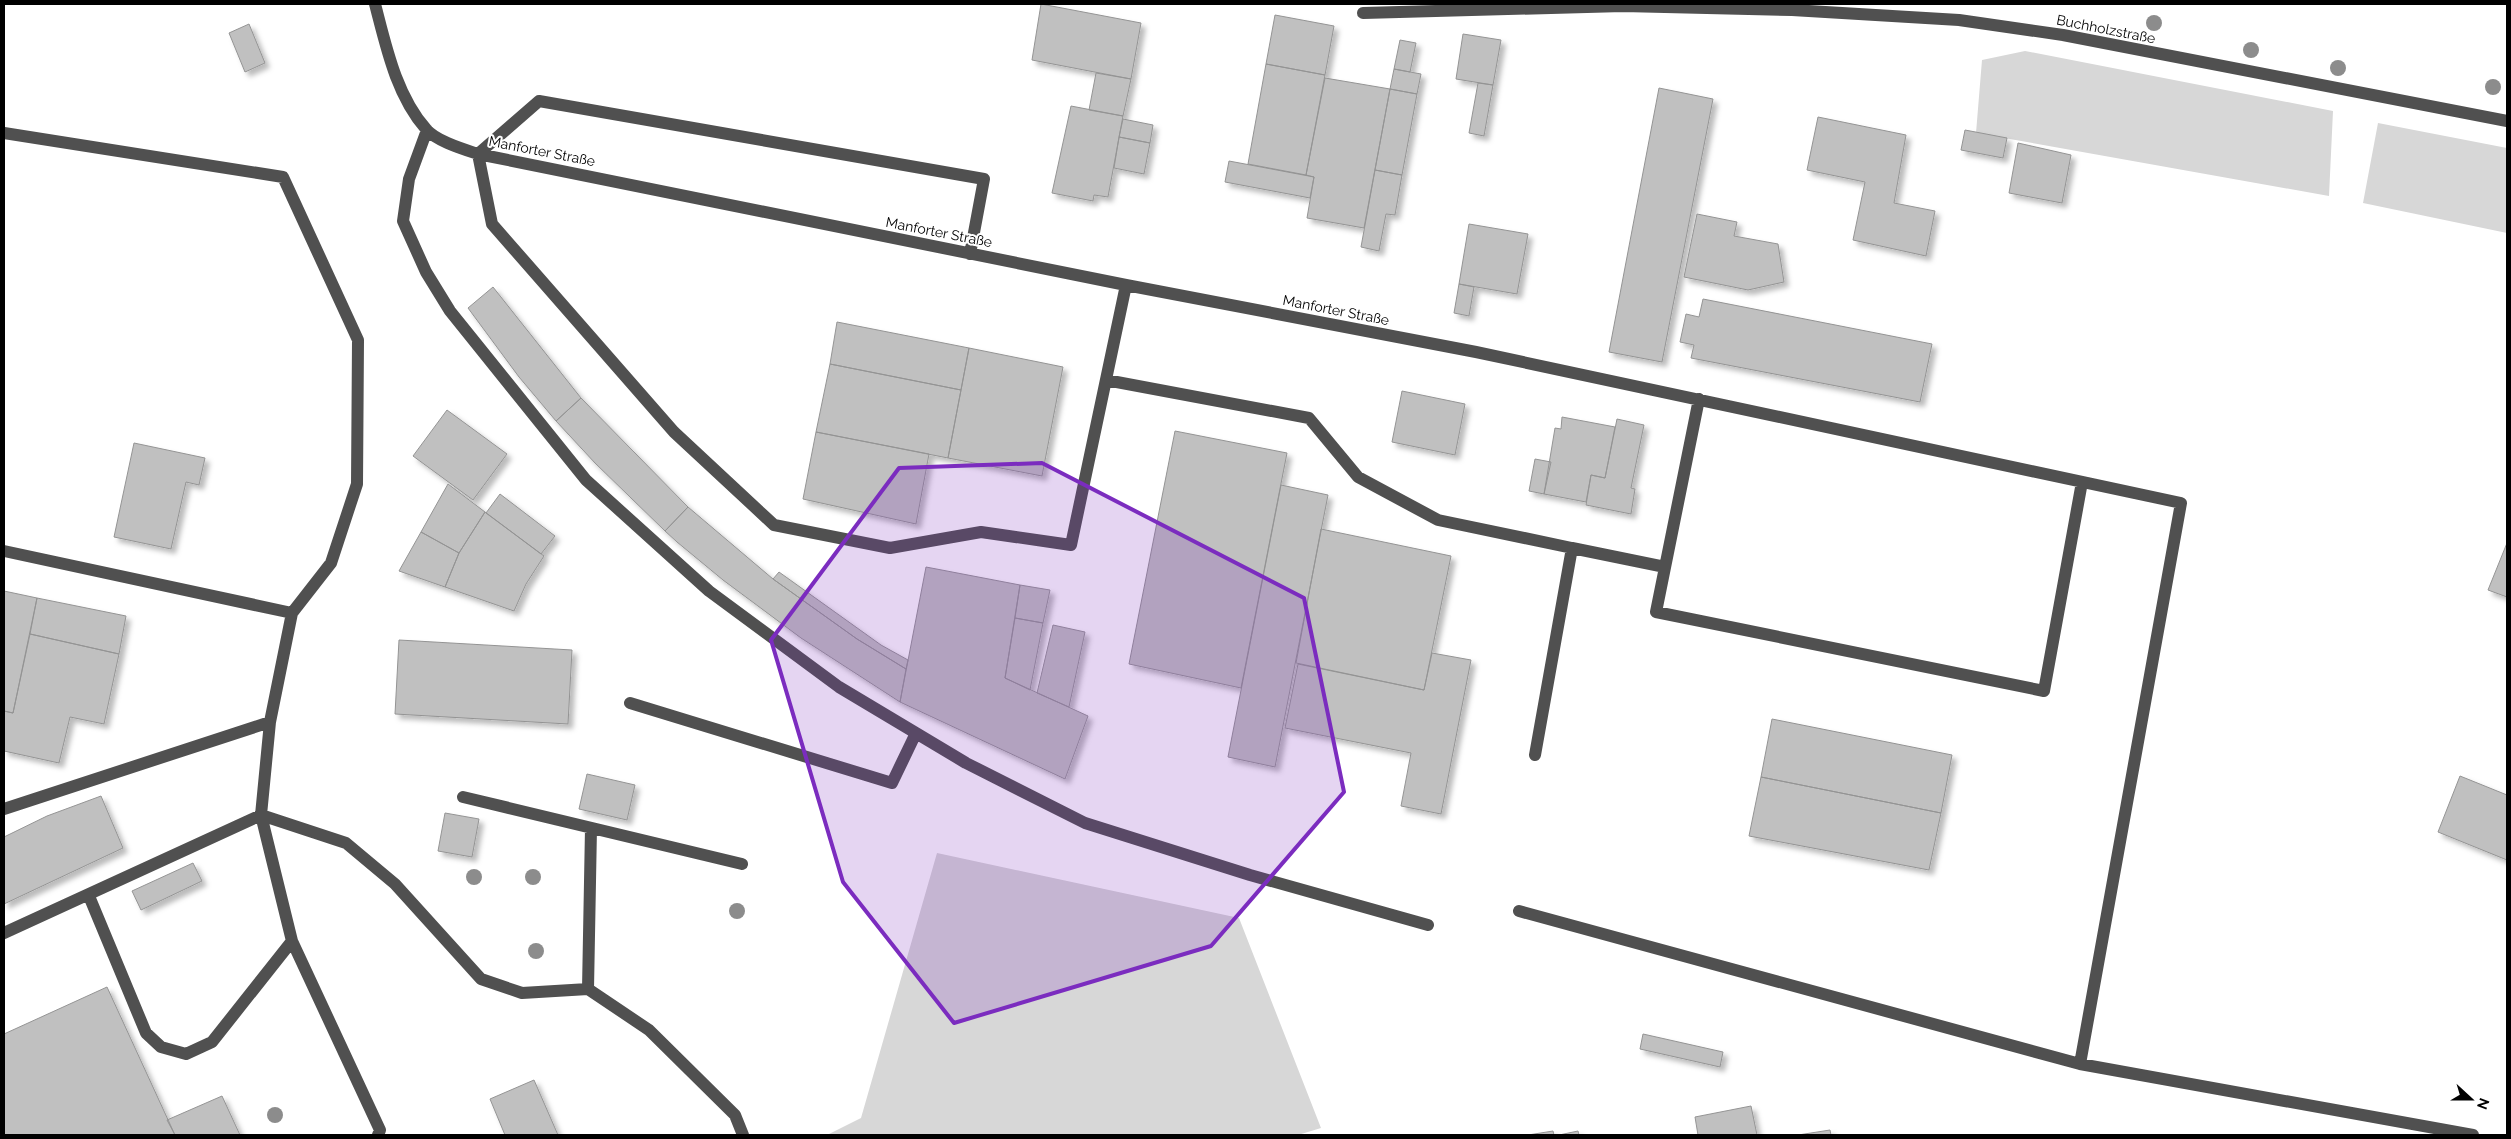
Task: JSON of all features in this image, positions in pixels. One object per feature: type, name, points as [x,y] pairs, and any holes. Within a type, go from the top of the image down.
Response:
[{"type":"street","name":"Manforter Straße","points":[[375,4],[392,65],[407,99],[427,130],[453,145],[478,154],[1126,285],[1586,374],[2181,503],[2080,1064]]},
{"type":"street","name":"Buchholzstraße","points":[[1364,13],[1623,6],[1792,10],[1959,20],[2063,35],[2507,121]]},
{"type":"street","points":[[970,254],[984,179],[539,101],[478,154],[492,224],[674,432],[774,524],[890,548],[981,532],[1071,544],[1126,285]]},
{"type":"street","points":[[427,130],[409,179],[403,221],[426,272],[450,311],[586,480],[709,591],[839,688],[966,763],[1085,823],[1250,875],[1428,925]]},
{"type":"street","points":[[4,133],[283,178],[358,340],[357,484],[331,563],[292,613],[270,722],[261,815],[292,941],[380,1130],[378,1135]]},
{"type":"street","points":[[1106,380],[1309,418],[1358,477],[1438,520],[1665,567]]},
{"type":"street","points":[[1698,399],[1656,612],[2044,691],[2082,482]]},
{"type":"street","points":[[1535,755],[1572,548]]},
{"type":"street","points":[[4,551],[292,613]]},
{"type":"street","points":[[630,703],[892,783],[916,733]]},
{"type":"street","points":[[4,809],[270,722]]},
{"type":"street","points":[[463,797],[742,864]]},
{"type":"street","points":[[4,933],[89,896],[261,815],[346,843],[395,884],[481,979],[522,993],[588,989],[649,1030],[734,1115],[743,1135]]},
{"type":"street","points":[[588,989],[591,828]]},
{"type":"street","points":[[89,896],[146,1032],[161,1047],[186,1054],[212,1042],[292,941]]},
{"type":"street","points":[[1519,911],[2080,1064],[2473,1135]]},
{"type":"highlighted area","points":[[1042,463],[1304,598],[1344,792],[1211,946],[954,1023],[843,882],[771,640],[899,468]]},
{"type":"shaded area","points":[[2025,51],[2333,111],[2329,196],[1976,133],[1982,60]]},
{"type":"shaded area","points":[[2378,123],[2507,148],[2507,233],[2363,203]]},
{"type":"shaded area","points":[[937,853],[1239,918],[1321,1128],[1298,1135],[827,1135],[861,1118]]},
{"type":"building","points":[[1041,4],[1141,23],[1131,79],[1032,60]]},
{"type":"building","points":[[1275,15],[1334,26],[1325,75],[1266,64]]},
{"type":"building","points":[[249,24],[265,63],[245,72],[229,33]]},
{"type":"building","points":[[1463,34],[1501,40],[1493,85],[1456,79]]},
{"type":"building","points":[[1400,40],[1416,43],[1410,72],[1394,69]]},
{"type":"building","points":[[1266,64],[1325,75],[1306,175],[1248,164]]},
{"type":"building","points":[[1394,69],[1421,74],[1417,94],[1390,89]]},
{"type":"building","points":[[1096,73],[1131,79],[1123,116],[1089,110]]},
{"type":"building","points":[[1325,78],[1390,89],[1364,228],[1307,218],[1314,177],[1306,175]]},
{"type":"building","points":[[1478,83],[1493,85],[1484,136],[1469,133]]},
{"type":"building","points":[[1659,88],[1713,99],[1662,362],[1609,352]]},
{"type":"building","points":[[1390,89],[1417,94],[1402,175],[1375,170]]},
{"type":"building","points":[[1071,106],[1123,116],[1108,197],[1094,195],[1093,201],[1052,193]]},
{"type":"building","points":[[1818,117],[1906,135],[1894,203],[1935,211],[1926,256],[1853,240],[1865,182],[1807,170]]},
{"type":"building","points":[[1123,119],[1153,125],[1150,143],[1119,137]]},
{"type":"building","points":[[1965,130],[2007,138],[2003,158],[1961,150]]},
{"type":"building","points":[[1119,137],[1150,143],[1144,174],[1114,168]]},
{"type":"building","points":[[2018,143],[2071,155],[2062,203],[2009,193]]},
{"type":"building","points":[[1229,161],[1314,177],[1310,198],[1225,182]]},
{"type":"building","points":[[1375,170],[1402,175],[1395,215],[1386,214],[1379,251],[1361,247]]},
{"type":"building","points":[[1697,214],[1737,222],[1734,236],[1778,244],[1784,282],[1748,290],[1684,277]]},
{"type":"building","points":[[1469,224],[1528,234],[1517,294],[1459,284]]},
{"type":"building","points":[[1459,284],[1474,287],[1469,316],[1454,313]]},
{"type":"building","points":[[493,287],[581,398],[556,421],[519,377],[468,308]]},
{"type":"building","points":[[1703,299],[1932,344],[1920,402],[1691,358],[1694,345],[1680,342],[1686,314],[1699,317]]},
{"type":"building","points":[[837,322],[969,348],[961,390],[830,364]]},
{"type":"building","points":[[969,348],[1063,367],[1042,476],[948,458]]},
{"type":"building","points":[[830,364],[961,390],[948,458],[816,432]]},
{"type":"building","points":[[1402,391],[1465,404],[1455,455],[1392,442]]},
{"type":"building","points":[[581,398],[688,507],[665,531],[595,463],[556,421]]},
{"type":"building","points":[[447,410],[507,454],[473,500],[413,456]]},
{"type":"building","points":[[1562,417],[1615,427],[1605,478],[1591,475],[1586,502],[1544,494],[1555,428],[1561,429]]},
{"type":"building","points":[[1617,419],[1644,425],[1631,488],[1635,489],[1631,514],[1586,505],[1591,475],[1605,478]]},
{"type":"building","points":[[1175,431],[1287,453],[1241,688],[1129,664]]},
{"type":"building","points":[[816,432],[929,454],[916,524],[803,499]]},
{"type":"building","points":[[134,443],[205,458],[199,485],[186,482],[171,549],[114,537]]},
{"type":"building","points":[[1535,459],[1551,462],[1544,494],[1529,491]]},
{"type":"building","points":[[448,484],[485,512],[459,553],[421,532]]},
{"type":"building","points":[[1281,485],[1328,495],[1275,767],[1228,757]]},
{"type":"building","points":[[500,494],[555,536],[541,554],[486,513]]},
{"type":"building","points":[[688,507],[773,579],[857,639],[906,669],[900,702],[801,638],[723,580],[665,531]]},
{"type":"building","points":[[485,512],[544,556],[526,584],[514,611],[445,587],[459,553]]},
{"type":"building","points":[[1321,529],[1451,556],[1424,690],[1296,663]]},
{"type":"building","points":[[421,532],[459,553],[445,587],[399,571]]},
{"type":"building","points":[[2507,543],[2507,597],[2488,590]]},
{"type":"building","points":[[926,567],[1020,585],[1005,678],[1088,716],[1065,779],[900,702]]},
{"type":"building","points":[[779,572],[881,645],[908,660],[906,669],[857,639],[773,579]]},
{"type":"building","points":[[1020,585],[1050,590],[1043,623],[1015,618]]},
{"type":"building","points":[[4,591],[37,598],[13,713],[4,711]]},
{"type":"building","points":[[37,598],[126,616],[119,654],[30,634]]},
{"type":"building","points":[[1015,618],[1043,623],[1030,690],[1005,678]]},
{"type":"building","points":[[1053,625],[1085,632],[1069,707],[1037,693]]},
{"type":"building","points":[[30,634],[119,654],[104,724],[70,717],[59,763],[4,751],[4,711],[13,713]]},
{"type":"building","points":[[399,640],[572,650],[568,724],[395,714]]},
{"type":"building","points":[[1432,653],[1471,660],[1441,814],[1401,806],[1411,753],[1285,728],[1298,664],[1424,690]]},
{"type":"building","points":[[1772,719],[1952,755],[1941,813],[1761,777]]},
{"type":"building","points":[[587,774],[635,785],[627,820],[579,809]]},
{"type":"building","points":[[2460,776],[2507,795],[2507,860],[2438,832]]},
{"type":"building","points":[[1761,777],[1941,813],[1929,870],[1749,836]]},
{"type":"building","points":[[101,796],[123,848],[4,904],[4,837],[47,816]]},
{"type":"building","points":[[445,813],[479,819],[472,857],[438,851]]},
{"type":"building","points":[[193,863],[202,881],[141,910],[132,891]]},
{"type":"building","points":[[107,987],[175,1135],[4,1135],[4,1034]]},
{"type":"building","points":[[1643,1034],[1723,1052],[1720,1067],[1640,1049]]},
{"type":"building","points":[[534,1080],[558,1135],[505,1135],[490,1099]]},
{"type":"building","points":[[222,1096],[240,1135],[175,1135],[167,1120]]},
{"type":"building","points":[[1751,1106],[1757,1135],[1698,1135],[1695,1117]]},
{"type":"building","points":[[1830,1130],[1831,1135],[1798,1135]]},
{"type":"building","points":[[1553,1131],[1554,1135],[1528,1135]]},
{"type":"building","points":[[1578,1131],[1579,1135],[1559,1135]]}]
